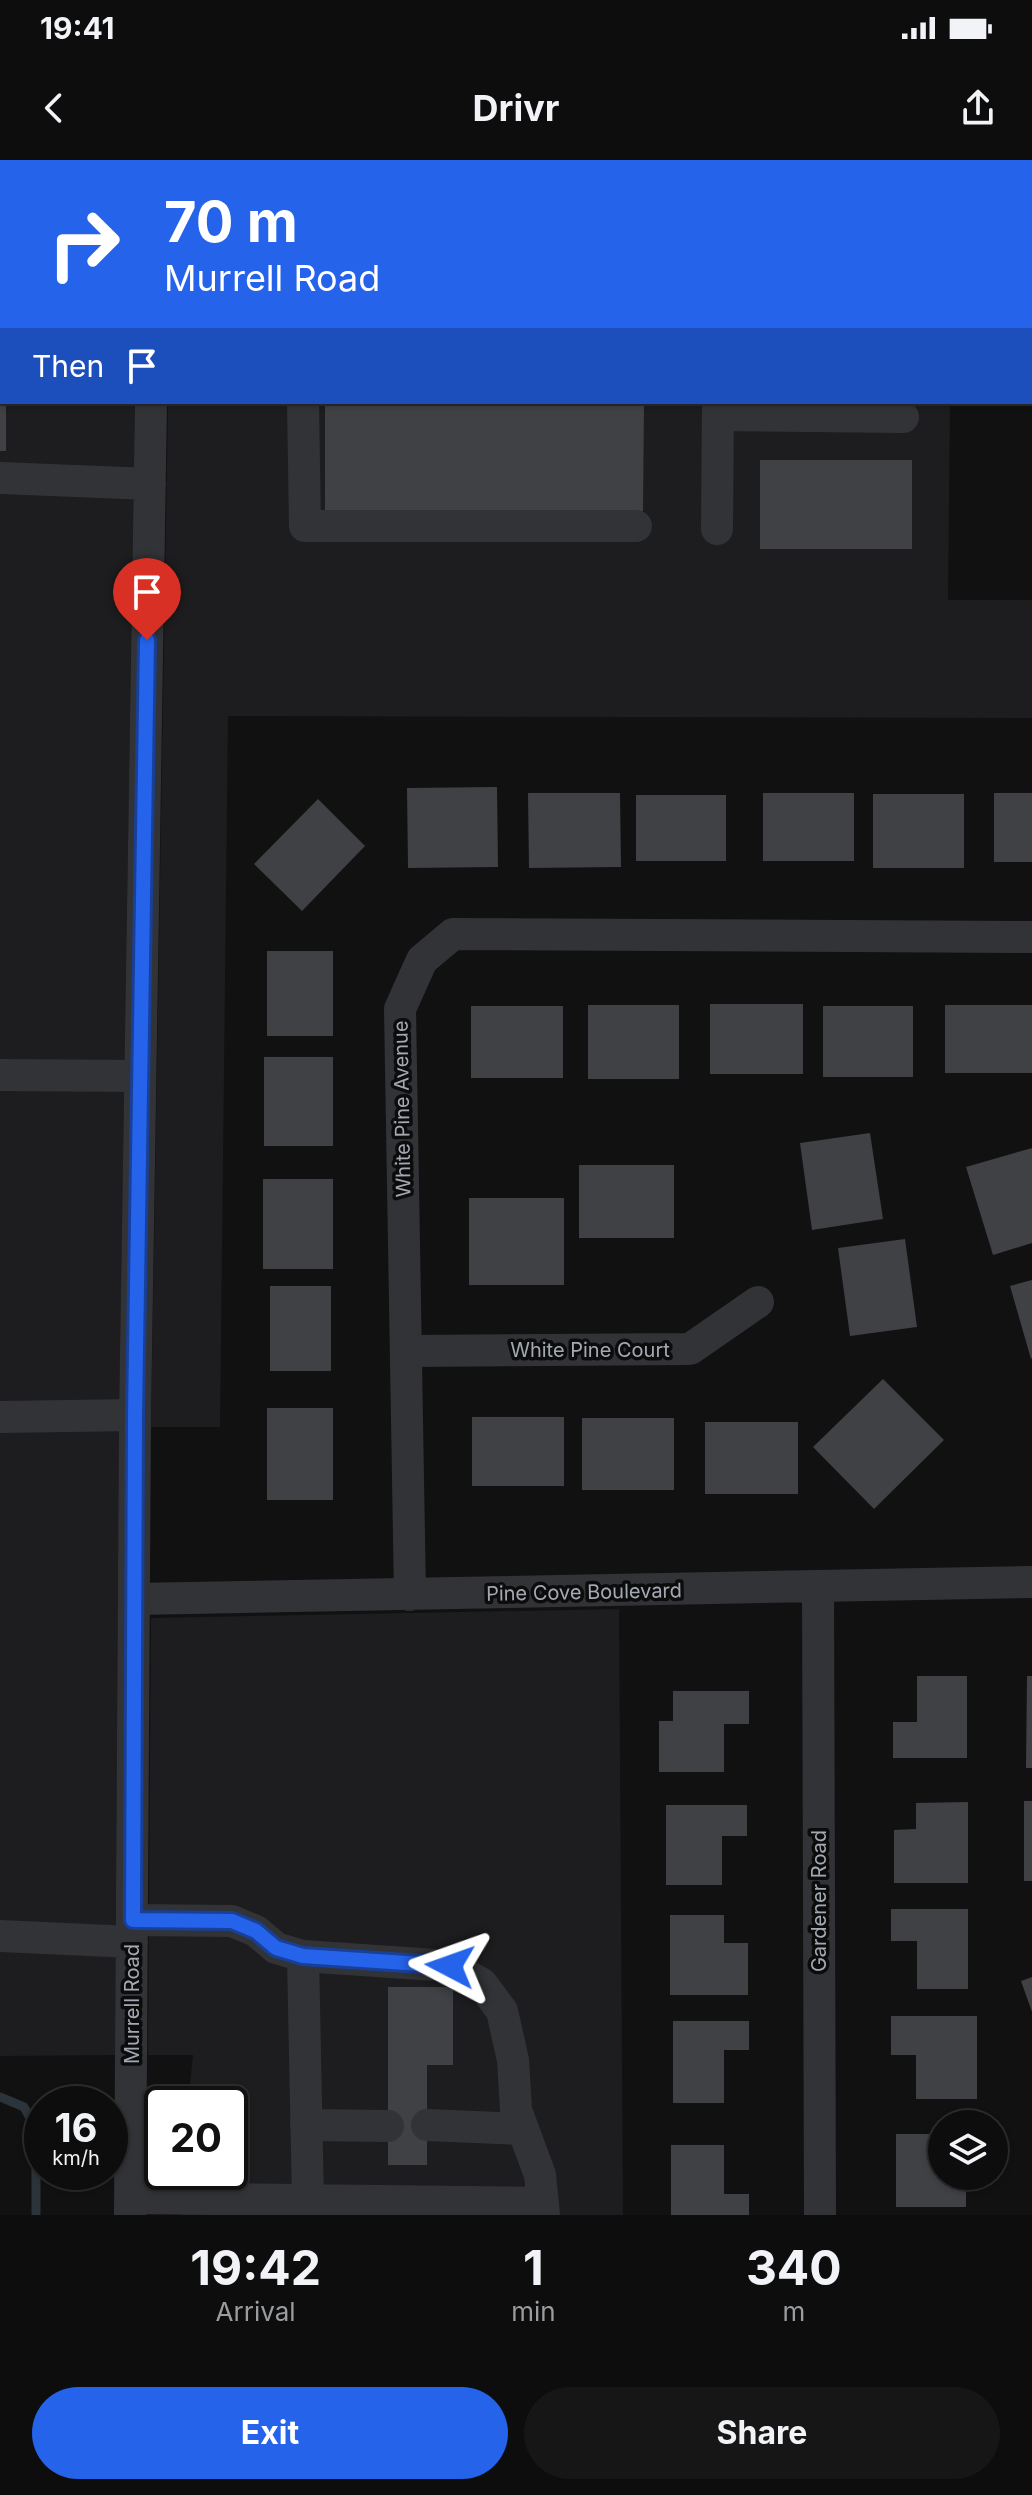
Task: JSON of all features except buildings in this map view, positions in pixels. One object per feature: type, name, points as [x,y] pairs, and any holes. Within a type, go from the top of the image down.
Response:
[{"type":"street","name":"Murrell Road","points":[[130,2207],[135,1415],[151,404]]},
{"type":"street","points":[[303,404],[305,526],[636,526]]},
{"type":"street","points":[[717,529],[718,408],[903,417]]},
{"type":"street","points":[[0,478],[150,484]]},
{"type":"street","name":"White Pine Avenue","points":[[410,1595],[400,1009],[422,960],[453,934],[1032,937]]},
{"type":"street","points":[[0,1075],[140,1076]]},
{"type":"street","name":"White Pine Court","points":[[408,1351],[690,1349],[758,1302]]},
{"type":"street","points":[[0,1417],[135,1415]]},
{"type":"street","name":"Pine Cove Boulevard","points":[[135,1599],[1032,1582]]},
{"type":"street","name":"Gardener Road","points":[[818,1587],[820,2215]]},
{"type":"street","points":[[0,1936],[133,1931],[232,1921],[256,1931],[276,1948],[303,1956],[450,1966],[482,1984],[502,2011],[513,2060],[516,2110],[540,2175],[544,2209],[130,2207]]},
{"type":"street","points":[[291,2206],[306,2125],[303,1956]]},
{"type":"street","points":[[306,2125],[388,2126]]},
{"type":"street","points":[[427,2125],[522,2129]]},
{"type":"shaded area","points":[[0,404],[135,404],[119,1426],[115,2055],[0,2056]]},
{"type":"shaded area","points":[[168,404],[950,404],[948,600],[1032,600],[1032,718],[228,716],[220,1427],[151,1427]]},
{"type":"shaded area","points":[[619,1609],[623,2215],[181,2215],[181,2190],[248,2190],[248,2086],[190,2086],[193,2055],[148,2055],[151,1618]]},
{"type":"waterway","points":[[0,2097],[24,2107],[36,2129],[36,2215]]},
{"type":"route","points":[[147,640],[135,1415],[133,1920],[232,1921],[256,1931],[276,1948],[303,1956],[450,1966]]}]
